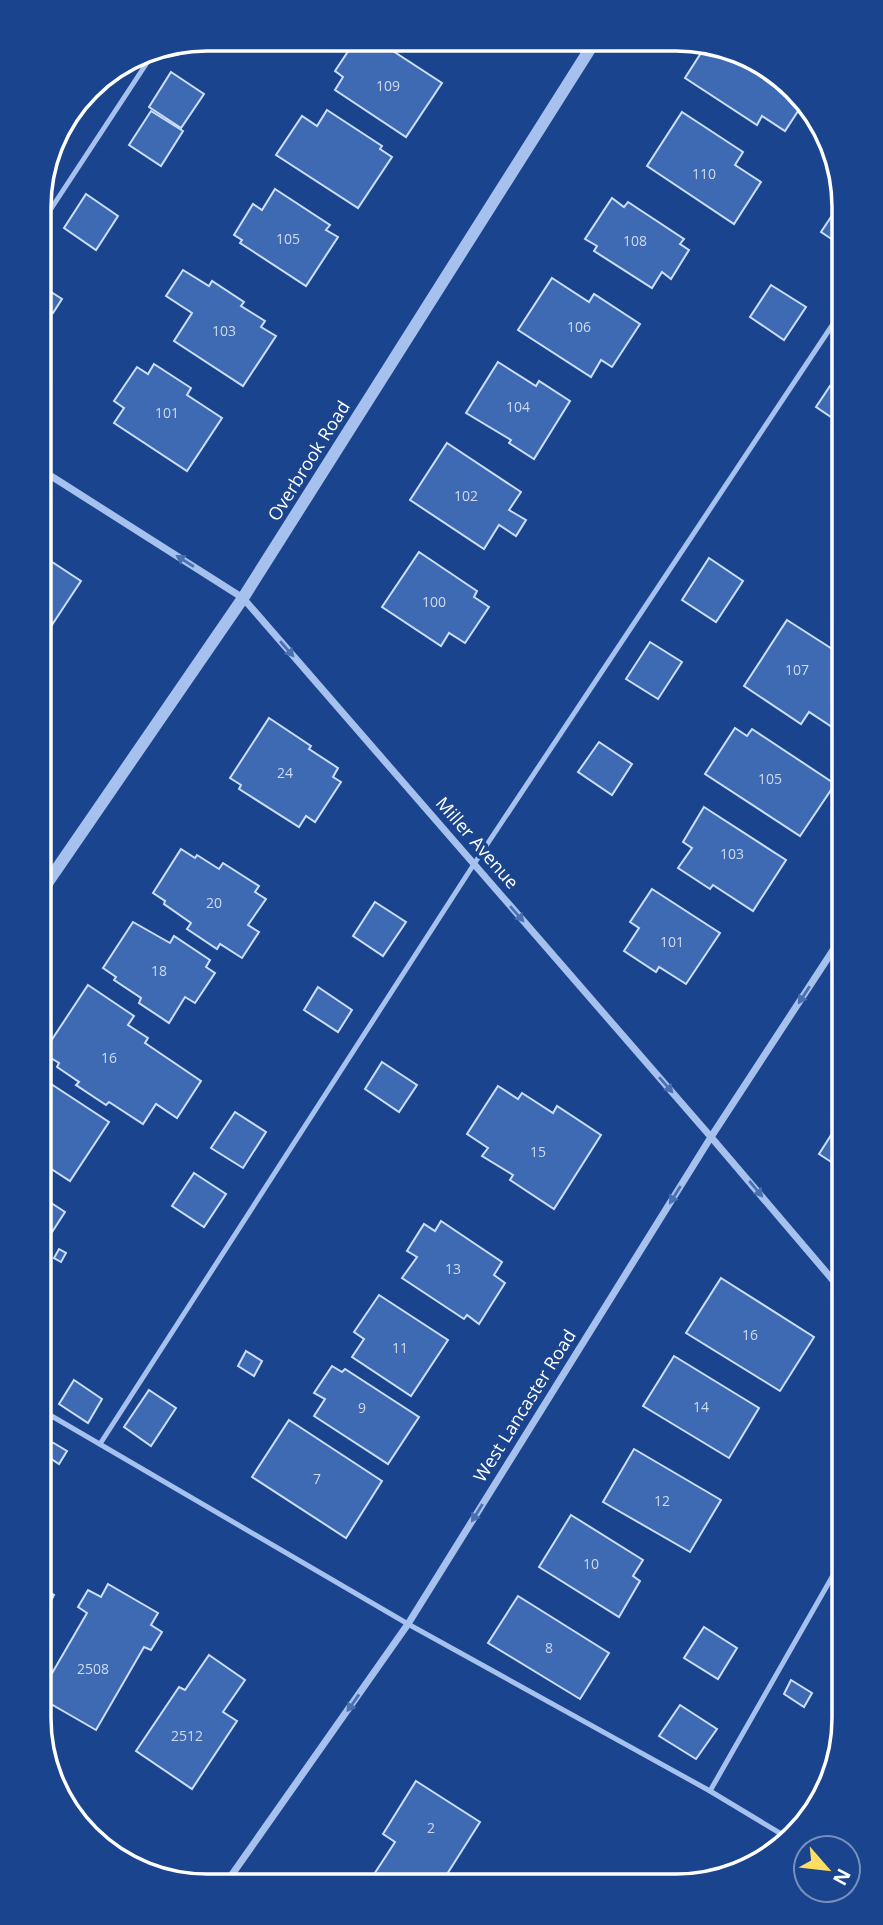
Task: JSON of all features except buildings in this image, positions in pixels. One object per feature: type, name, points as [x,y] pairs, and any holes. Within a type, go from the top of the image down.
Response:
[{"type":"street","name":"Overbrook Road","points":[[51,877],[243,598],[589,51]]},
{"type":"street","name":"Miller Avenue","points":[[51,476],[243,598],[832,1279]]},
{"type":"street","name":"West Lancaster Road","points":[[232,1874],[408,1624],[711,1137],[832,952]]},
{"type":"lane","points":[[51,209],[147,63]]},
{"type":"lane","points":[[100,1444],[474,864],[832,326]]},
{"type":"lane","points":[[51,1415],[408,1624],[710,1791],[781,1833]]},
{"type":"lane","points":[[710,1791],[832,1577]]}]
